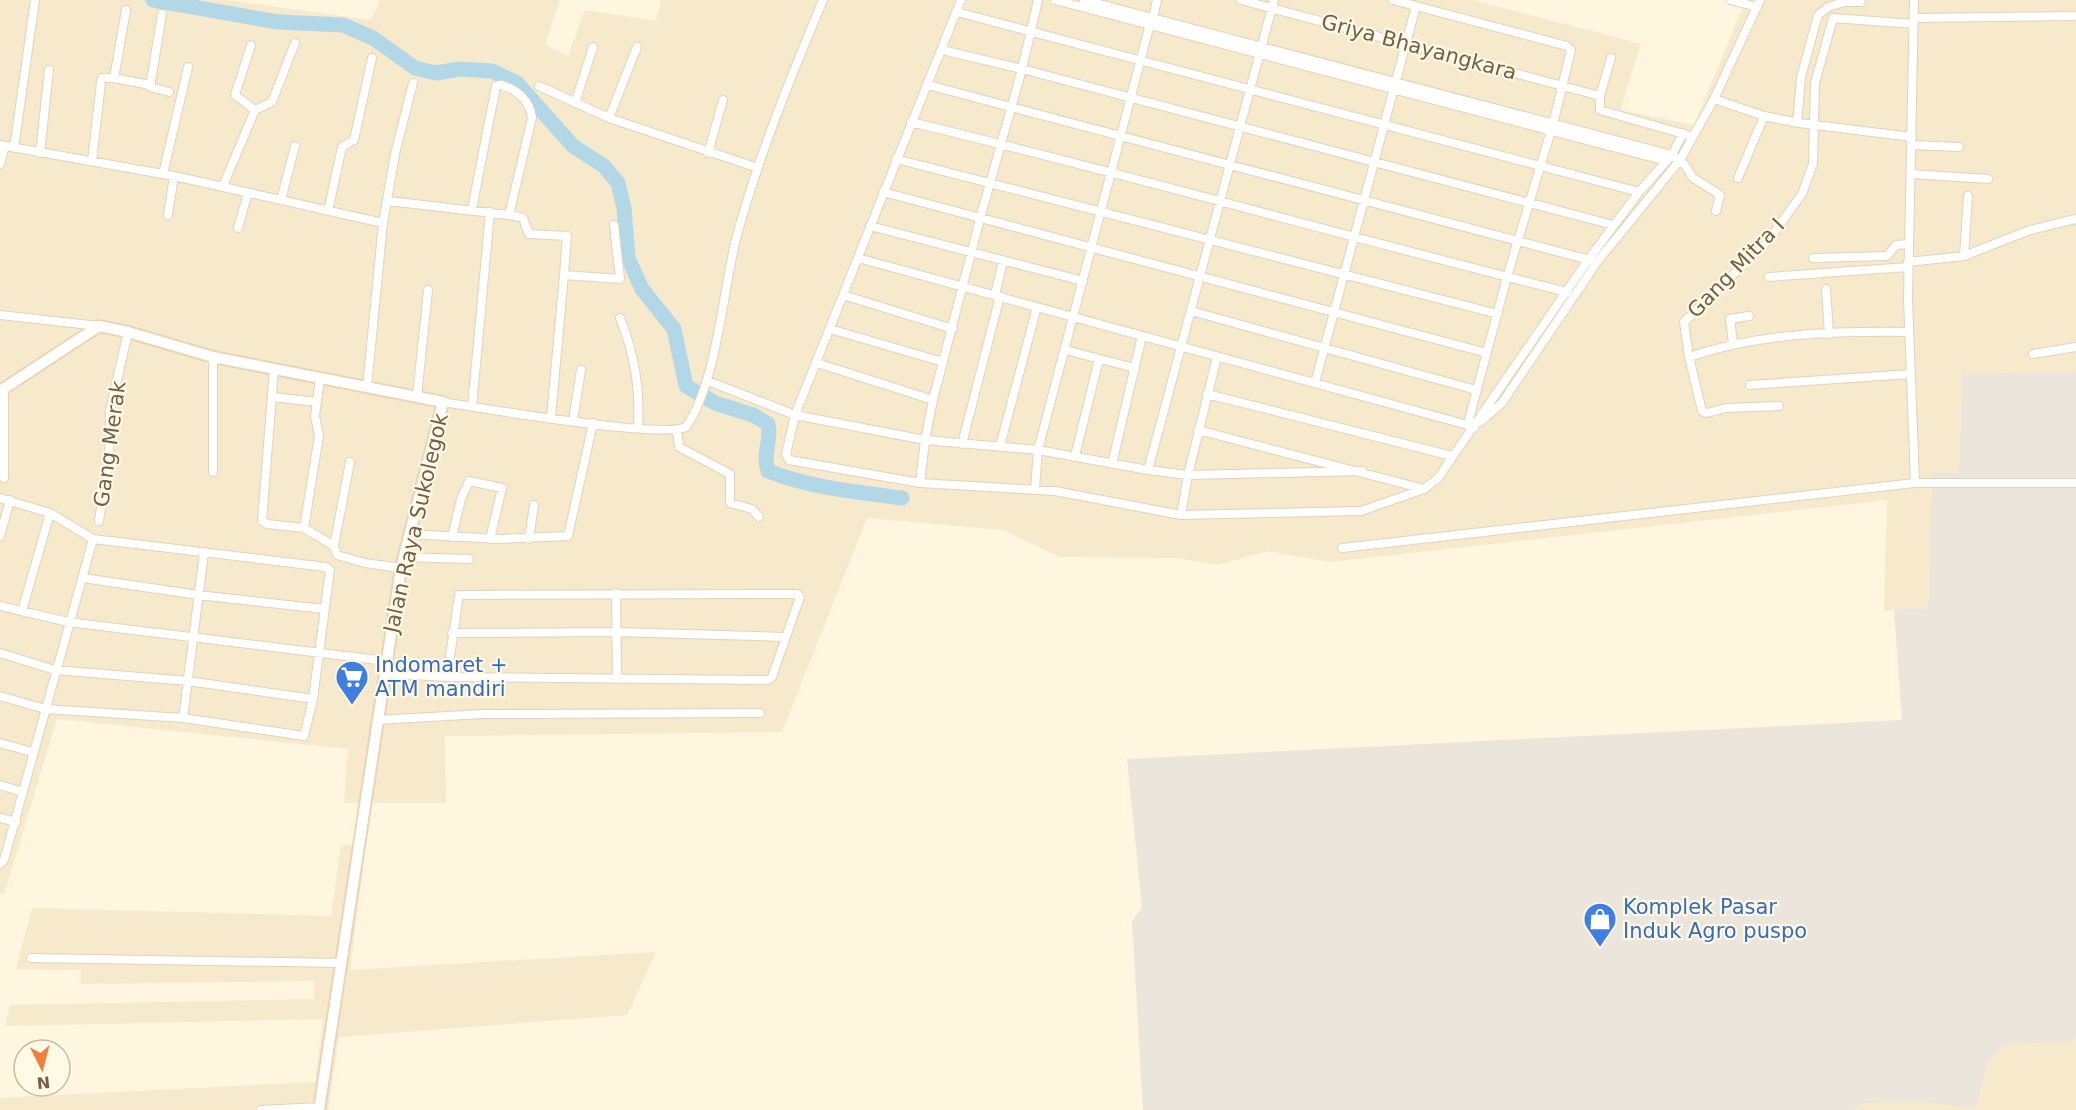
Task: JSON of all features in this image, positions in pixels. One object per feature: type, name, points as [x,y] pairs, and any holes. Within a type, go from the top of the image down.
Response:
[{"type":"street","points":[[14,148],[35,0]]},
{"type":"street","points":[[443,402],[638,428],[677,430],[688,425],[708,381],[736,240],[774,117],[823,0]]},
{"type":"street","points":[[961,0],[795,415],[787,459],[920,483],[1035,489],[1181,515],[1361,511],[1424,489],[1438,478],[1588,260],[1639,192],[1669,158],[1683,134]]},
{"type":"street","points":[[920,483],[933,400],[1022,69],[1038,0]]},
{"type":"street","points":[[1055,0],[1152,21]]},
{"type":"street","points":[[1084,0],[1152,21],[1680,160],[1692,177],[1720,195],[1716,211]]},
{"type":"street","points":[[1035,489],[1038,450],[1158,0]]},
{"type":"street","name":"Griya Bhayangkara","points":[[1241,0],[1273,4],[1407,44],[1563,84],[1600,96]]},
{"type":"street","name":"Griya Bhayangkara","points":[[1393,0],[1567,46],[1571,52],[1563,84]]},
{"type":"street","points":[[1472,426],[1502,403],[1597,262],[1680,160],[1714,99],[1758,3],[1730,0]]},
{"type":"street","points":[[1914,0],[1912,174],[1908,265],[1915,483]]},
{"type":"street","points":[[1798,123],[1802,77],[1818,15],[1828,7],[1844,2],[1861,2]]},
{"type":"street","points":[[1148,470],[1219,203],[1242,127],[1273,4]]},
{"type":"street","points":[[1315,382],[1376,162],[1416,6]]},
{"type":"street","points":[[114,78],[126,10]]},
{"type":"street","points":[[957,12],[1639,192]]},
{"type":"street","points":[[150,85],[162,14]]},
{"type":"street","points":[[1914,21],[2076,16]]},
{"type":"street","name":"Gang Mitra I","points":[[1689,357],[1685,319],[1768,241],[1802,194],[1813,164],[1815,82],[1833,18],[1914,21]]},
{"type":"street","points":[[223,186],[255,110],[272,102],[295,43]]},
{"type":"street","points":[[251,45],[235,95],[255,110]]},
{"type":"street","points":[[575,103],[593,47]]},
{"type":"street","points":[[609,118],[637,47]]},
{"type":"street","points":[[942,50],[1022,69],[1613,225]]},
{"type":"street","points":[[328,211],[342,147],[354,140],[372,58]]},
{"type":"street","points":[[1611,58],[1598,107],[1602,112],[1693,137]]},
{"type":"street","points":[[163,174],[188,67]]},
{"type":"street","points":[[40,153],[49,70]]},
{"type":"street","points":[[92,161],[102,78],[150,85],[169,92]]},
{"type":"street","points":[[367,387],[383,223],[395,154],[413,83]]},
{"type":"street","points":[[1472,426],[1476,390],[1507,277],[1542,165],[1563,84]]},
{"type":"street","points":[[472,209],[496,86],[501,85],[519,93],[528,103],[532,118],[509,215]]},
{"type":"street","points":[[928,85],[1597,262]]},
{"type":"street","points":[[538,86],[609,118],[758,168]]},
{"type":"street","points":[[1714,99],[1764,116],[1798,123],[1959,147]]},
{"type":"street","points":[[708,153],[723,100]]},
{"type":"street","points":[[1738,178],[1764,116]]},
{"type":"street","points":[[911,122],[1112,172],[1219,203],[1356,236],[1567,292]]},
{"type":"street","points":[[0,164],[3,146],[174,176],[383,223]]},
{"type":"street","points":[[281,200],[295,146]]},
{"type":"street","points":[[896,159],[1498,314]]},
{"type":"street","points":[[1912,174],[1988,179]]},
{"type":"street","points":[[168,215],[174,176]]},
{"type":"street","points":[[883,192],[1487,353]]},
{"type":"street","points":[[238,228],[248,193]]},
{"type":"street","points":[[1964,256],[1968,196]]},
{"type":"street","points":[[388,201],[509,215],[523,218],[529,234],[567,236],[550,417]]},
{"type":"street","points":[[472,407],[490,212]]},
{"type":"street","points":[[1769,277],[1908,265],[1964,256],[2030,230],[2076,219]]},
{"type":"street","points":[[564,275],[620,279],[614,225]]},
{"type":"street","points":[[870,226],[1083,281]]},
{"type":"street","points":[[1813,258],[1887,256],[1896,245],[1909,244]]},
{"type":"street","points":[[858,258],[1472,426]]},
{"type":"street","points":[[962,444],[1003,261]]},
{"type":"street","points":[[1826,289],[1829,334]]},
{"type":"street","points":[[417,396],[428,290]]},
{"type":"street","points":[[843,296],[953,329]]},
{"type":"street","points":[[1000,446],[1037,307]]},
{"type":"street","points":[[1191,311],[1326,346],[1476,390]]},
{"type":"street","points":[[0,315],[99,326]]},
{"type":"street","points":[[1732,344],[1730,319],[1749,316]]},
{"type":"street","points":[[620,318],[629,341],[639,380],[638,428]]},
{"type":"street","points":[[4,478],[2,390],[99,326]]},
{"type":"street","name":"Jalan Raya Sukolegok","points":[[99,326],[128,332],[213,357],[443,402],[403,562],[384,673],[320,1108]]},
{"type":"street","points":[[830,329],[944,362]]},
{"type":"street","points":[[1779,406],[1726,408],[1705,412],[1701,408],[1689,357],[1732,344],[1864,331],[1909,332]]},
{"type":"street","name":"Gang Merak","points":[[99,521],[109,455],[110,410],[128,332]]},
{"type":"street","points":[[1112,464],[1142,336]]},
{"type":"street","points":[[2033,354],[2076,347]]},
{"type":"street","points":[[1065,350],[1135,368]]},
{"type":"street","points":[[213,357],[213,472]]},
{"type":"street","points":[[1181,515],[1198,430],[1217,357]]},
{"type":"street","points":[[1075,456],[1099,359]]},
{"type":"street","points":[[817,363],[933,400]]},
{"type":"street","points":[[274,369],[261,518],[267,524],[304,528],[334,546]]},
{"type":"street","points":[[573,420],[581,370]]},
{"type":"street","points":[[1750,385],[1910,374]]},
{"type":"street","points":[[304,528],[319,436],[315,416],[320,379]]},
{"type":"street","points":[[708,381],[795,415],[925,440],[1038,450],[1188,475],[1363,471]]},
{"type":"street","points":[[1207,394],[1452,456]]},
{"type":"street","points":[[273,397],[316,402]]},
{"type":"street","points":[[410,534],[529,539],[565,537],[570,534],[593,423]]},
{"type":"street","points":[[677,430],[679,447],[730,474],[730,503],[747,507],[759,517]]},
{"type":"street","points":[[1198,430],[1363,471],[1424,489]]},
{"type":"street","points":[[350,462],[334,546],[337,555],[346,559],[403,562],[469,559]]},
{"type":"street","points":[[452,537],[461,499],[469,480],[502,488],[490,539]]},
{"type":"street","points":[[1342,548],[1915,483],[2076,483]]},
{"type":"street","points":[[0,498],[50,513],[93,539],[326,567],[330,570],[313,699],[305,735],[302,737],[183,718],[45,709],[0,696]]},
{"type":"street","points":[[0,536],[10,500]]},
{"type":"street","points":[[529,539],[534,506]]},
{"type":"street","points":[[22,611],[50,513]]},
{"type":"street","points":[[0,864],[4,860],[16,822],[68,622],[93,539]]},
{"type":"street","points":[[183,718],[204,554]]},
{"type":"street","points":[[82,578],[198,595],[324,609]]},
{"type":"street","points":[[616,594],[617,679]]},
{"type":"street","points":[[384,673],[447,677],[768,680],[772,677],[800,597],[797,594],[459,595],[447,677]]},
{"type":"street","points":[[0,606],[68,622],[386,661]]},
{"type":"street","points":[[452,633],[616,632],[786,637]]},
{"type":"street","points":[[0,653],[55,670],[188,681],[313,699]]},
{"type":"street","points":[[378,720],[482,714],[760,713]]},
{"type":"street","points":[[0,743],[33,752]]},
{"type":"street","points":[[0,785],[23,792]]},
{"type":"street","points":[[0,818],[16,822]]},
{"type":"street","points":[[31,958],[341,963]]},
{"type":"street","points":[[261,1110],[320,1108]]},
{"type":"shaded area","points":[[0,0],[226,0],[371,20],[380,0],[560,0],[545,45],[568,56],[585,10],[656,21],[661,0],[1473,0],[1641,44],[1620,110],[1694,125],[1746,0],[2076,0],[2076,371],[1962,374],[1959,473],[1932,472],[1928,608],[1884,611],[1887,500],[1330,562],[1267,551],[1217,565],[1177,558],[1060,557],[1003,530],[867,518],[782,732],[445,736],[446,803],[344,803],[348,749],[57,719],[4,895],[0,894]]},
{"type":"shaded area","points":[[2076,371],[2076,1037],[2073,1042],[2005,1044],[1987,1064],[1976,1108],[1907,1101],[1860,1104],[1854,1110],[1143,1110],[1132,921],[1142,908],[1127,759],[1902,720],[1894,610],[1928,608],[1932,472],[1959,473],[1962,374]]},
{"type":"shaded area","points":[[366,844],[350,970],[656,952],[627,1015],[339,1037],[328,1110],[0,1110],[0,1098],[72,1098],[72,1094],[315,1082],[323,1019],[5,1026],[10,1005],[314,999],[315,981],[81,984],[81,970],[16,969],[32,908],[331,916],[341,845]]},
{"type":"shaded area","points":[[2076,1037],[2076,1110],[1854,1110],[1860,1104],[1907,1101],[1975,1108],[1987,1064],[2005,1044],[2073,1042]]},
{"type":"waterway","points":[[153,0],[278,22],[343,25],[373,38],[415,68],[436,73],[460,69],[492,71],[517,83],[573,146],[604,166],[618,183],[624,208],[628,258],[642,289],[674,329],[686,386],[715,403],[753,415],[768,424],[766,459],[768,471],[817,485],[902,498]]},
{"type":"place","name":"Indomaret + ATM mandiri","points":[[352,706]]},
{"type":"place","name":"Komplek Pasar Induk Agro puspo","points":[[1600,948]]}]
